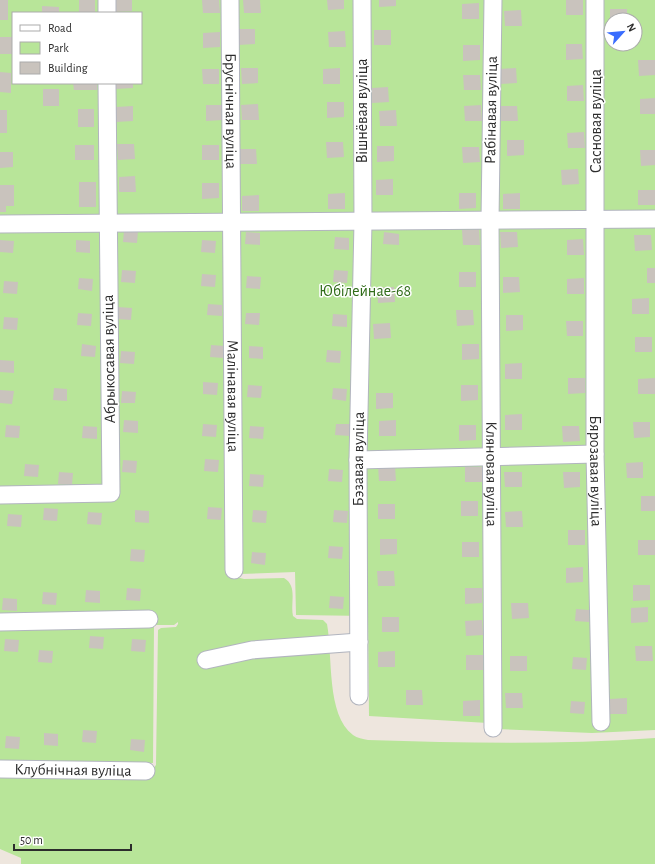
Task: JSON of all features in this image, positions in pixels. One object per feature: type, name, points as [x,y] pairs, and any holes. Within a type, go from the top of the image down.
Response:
[{"type":"street","points":[[107,0],[107,12]]},
{"type":"street","name":"Бруснічная вуліца","points":[[230,0],[232,222]]},
{"type":"street","name":"Вішнёвая вуліца","points":[[362,0],[363,222]]},
{"type":"street","name":"Рабінавая вуліца","points":[[490,221],[493,0]]},
{"type":"street","name":"Сасновая вуліца","points":[[595,0],[596,219]]},
{"type":"street","name":"Абрыкосавая вуліца","points":[[0,495],[111,493],[107,84]]},
{"type":"street","points":[[0,224],[596,219],[655,220]]},
{"type":"street","name":"Бярозавая вуліца","points":[[596,219],[595,454],[601,722]]},
{"type":"street","name":"Кляновая вуліца","points":[[490,221],[493,728]]},
{"type":"street","name":"Малінавая вуліца","points":[[232,222],[234,570]]},
{"type":"street","name":"Бэзавая вуліца","points":[[359,696],[358,460],[363,222]]},
{"type":"street","points":[[358,460],[595,454]]},
{"type":"street","points":[[0,622],[149,619]]},
{"type":"street","points":[[206,660],[252,650],[359,642]]},
{"type":"street","name":"Клубнічная вуліца","points":[[0,769],[146,771]]},
{"type":"green space","name":"Юбілейнае-68","points":[[0,0],[655,0],[655,730],[592,733],[497,729],[488,723],[369,716],[368,616],[296,615],[295,572],[240,574],[236,577],[244,579],[284,578],[291,585],[293,595],[293,616],[297,619],[323,620],[327,624],[334,700],[338,714],[344,726],[358,738],[368,740],[512,743],[583,742],[655,738],[655,864],[21,864],[21,858],[0,849],[0,773],[151,771],[156,765],[158,630],[161,628],[176,627],[178,622],[174,625],[154,625],[153,763],[0,760]]},
{"type":"building","points":[[0,0],[8,0],[8,20],[0,20]]},
{"type":"building","points":[[79,0],[95,0],[95,12],[79,12]]},
{"type":"building","points":[[115,0],[132,0],[132,11],[115,12]]},
{"type":"building","points":[[202,0],[219,0],[220,13],[203,13]]},
{"type":"building","points":[[243,0],[260,0],[261,13],[244,13]]},
{"type":"building","points":[[327,0],[344,0],[344,9],[328,10]]},
{"type":"building","points":[[379,0],[396,0],[396,6],[379,7]]},
{"type":"building","points":[[566,0],[583,0],[583,15],[566,15]]},
{"type":"building","points":[[479,3],[479,19],[462,19],[462,4]]},
{"type":"building","points":[[42,6],[59,7],[59,12],[42,12]]},
{"type":"building","points":[[610,9],[627,9],[627,12],[610,12]]},
{"type":"building","points":[[521,10],[522,26],[505,26],[504,11]]},
{"type":"building","points":[[238,29],[255,29],[255,44],[238,45]]},
{"type":"building","points":[[374,30],[391,30],[391,45],[374,45]]},
{"type":"building","points":[[345,31],[346,47],[329,47],[328,32]]},
{"type":"building","points":[[220,32],[220,47],[203,48],[203,33]]},
{"type":"building","points":[[0,37],[12,37],[12,54],[0,54]]},
{"type":"building","points":[[566,44],[582,44],[583,59],[566,60]]},
{"type":"building","points":[[463,45],[480,45],[480,60],[463,61]]},
{"type":"building","points":[[638,60],[655,60],[655,75],[639,76]]},
{"type":"building","points":[[241,68],[258,68],[258,83],[242,84]]},
{"type":"building","points":[[340,68],[340,84],[323,84],[323,69]]},
{"type":"building","points":[[516,68],[517,83],[500,84],[499,69]]},
{"type":"building","points":[[202,69],[219,69],[219,84],[203,84]]},
{"type":"building","points":[[0,72],[11,73],[11,93],[0,92]]},
{"type":"building","points":[[463,75],[480,75],[481,90],[464,90]]},
{"type":"building","points":[[73,84],[97,84],[97,90],[74,90]]},
{"type":"building","points":[[116,84],[133,84],[133,88],[116,89]]},
{"type":"building","points":[[583,85],[584,101],[567,101],[567,86]]},
{"type":"building","points":[[388,87],[389,102],[372,103],[372,88]]},
{"type":"building","points":[[43,89],[59,89],[59,106],[43,106]]},
{"type":"building","points":[[655,98],[655,114],[640,114],[640,99]]},
{"type":"building","points":[[327,102],[344,102],[344,117],[327,118]]},
{"type":"building","points":[[258,104],[259,120],[242,120],[241,105]]},
{"type":"building","points":[[206,105],[222,105],[223,120],[206,121]]},
{"type":"building","points":[[481,105],[482,121],[465,121],[464,106]]},
{"type":"building","points":[[133,106],[133,121],[116,122],[116,107]]},
{"type":"building","points":[[500,106],[517,106],[518,121],[501,121]]},
{"type":"building","points":[[78,109],[94,109],[94,127],[78,127]]},
{"type":"building","points":[[0,110],[7,110],[7,133],[0,133]]},
{"type":"building","points":[[396,110],[397,126],[380,126],[379,111]]},
{"type":"building","points":[[584,132],[585,148],[568,148],[567,133]]},
{"type":"building","points":[[507,140],[524,140],[524,155],[507,156]]},
{"type":"building","points":[[326,142],[343,142],[344,157],[327,158]]},
{"type":"building","points":[[117,144],[134,144],[135,159],[118,160]]},
{"type":"building","points":[[75,145],[94,145],[94,160],[75,160]]},
{"type":"building","points":[[202,145],[219,145],[219,160],[202,160]]},
{"type":"building","points":[[377,146],[394,146],[394,161],[377,162]]},
{"type":"building","points":[[462,147],[479,147],[480,162],[463,163]]},
{"type":"building","points":[[239,149],[256,149],[257,164],[240,164]]},
{"type":"building","points":[[640,150],[655,150],[655,165],[641,166]]},
{"type":"building","points":[[0,152],[13,152],[13,167],[0,168]]},
{"type":"building","points":[[578,169],[579,184],[562,185],[561,170]]},
{"type":"building","points":[[135,176],[136,192],[119,192],[119,177]]},
{"type":"building","points":[[393,179],[393,195],[376,195],[376,180]]},
{"type":"building","points":[[79,182],[96,182],[96,207],[79,207]]},
{"type":"building","points":[[202,183],[219,183],[219,198],[202,199]]},
{"type":"building","points":[[0,185],[14,185],[14,206],[6,206],[6,212],[0,212]]},
{"type":"building","points":[[638,190],[655,190],[655,205],[638,205]]},
{"type":"building","points":[[345,193],[345,209],[328,209],[328,194]]},
{"type":"building","points":[[459,193],[476,193],[476,208],[459,209]]},
{"type":"building","points":[[520,193],[520,209],[503,209],[503,194]]},
{"type":"building","points":[[259,195],[259,211],[242,211],[242,196]]},
{"type":"building","points":[[479,229],[480,245],[463,245],[462,230]]},
{"type":"building","points":[[124,230],[138,231],[137,243],[123,242]]},
{"type":"building","points":[[246,232],[260,233],[260,245],[245,244]]},
{"type":"building","points":[[384,232],[399,234],[399,245],[383,244]]},
{"type":"building","points":[[500,232],[517,232],[518,247],[501,248]]},
{"type":"building","points":[[634,235],[651,235],[652,250],[635,251]]},
{"type":"building","points":[[335,237],[349,238],[349,250],[334,249]]},
{"type":"building","points":[[583,239],[584,255],[567,255],[567,240]]},
{"type":"building","points":[[0,240],[14,241],[13,253],[0,252]]},
{"type":"building","points":[[76,240],[90,241],[90,253],[76,252]]},
{"type":"building","points":[[202,240],[216,241],[215,253],[201,252]]},
{"type":"building","points":[[647,268],[655,268],[655,283],[647,283]]},
{"type":"building","points":[[122,270],[136,271],[135,283],[121,282]]},
{"type":"building","points":[[334,270],[348,271],[347,283],[333,282]]},
{"type":"building","points":[[459,272],[476,272],[476,287],[459,287]]},
{"type":"building","points":[[202,274],[216,275],[215,287],[201,286]]},
{"type":"building","points":[[247,276],[261,277],[260,289],[246,288]]},
{"type":"building","points":[[503,277],[519,277],[520,292],[503,293]]},
{"type":"building","points":[[79,278],[93,279],[92,291],[78,289]]},
{"type":"building","points":[[584,278],[584,294],[567,294],[567,279]]},
{"type":"building","points":[[4,281],[18,282],[17,294],[3,293]]},
{"type":"building","points":[[394,287],[395,302],[378,303],[377,288]]},
{"type":"building","points":[[649,298],[649,314],[632,314],[632,299]]},
{"type":"building","points":[[208,304],[222,305],[222,316],[207,315]]},
{"type":"building","points":[[118,307],[132,308],[131,320],[117,319]]},
{"type":"building","points":[[456,310],[473,310],[474,325],[457,326]]},
{"type":"building","points":[[78,313],[92,314],[91,326],[77,325]]},
{"type":"building","points":[[246,313],[260,313],[259,325],[245,324]]},
{"type":"building","points":[[333,314],[347,315],[347,327],[332,326]]},
{"type":"building","points":[[506,315],[523,315],[523,330],[506,331]]},
{"type":"building","points":[[4,317],[18,318],[17,330],[3,329]]},
{"type":"building","points":[[566,321],[583,321],[583,336],[567,336]]},
{"type":"building","points":[[390,323],[391,338],[374,339],[373,324]]},
{"type":"building","points":[[635,337],[652,337],[652,352],[635,352]]},
{"type":"building","points":[[82,344],[96,346],[95,357],[81,356]]},
{"type":"building","points":[[462,344],[479,344],[479,359],[462,360]]},
{"type":"building","points":[[211,345],[225,346],[224,358],[210,357]]},
{"type":"building","points":[[249,346],[263,347],[263,359],[249,358]]},
{"type":"building","points":[[327,350],[341,351],[340,363],[326,362]]},
{"type":"building","points":[[121,351],[135,352],[134,364],[120,363]]},
{"type":"building","points":[[0,360],[14,361],[14,373],[0,372]]},
{"type":"building","points":[[522,363],[522,379],[505,379],[505,364]]},
{"type":"building","points":[[568,378],[585,378],[585,393],[568,394]]},
{"type":"building","points":[[655,378],[655,394],[638,394],[638,379]]},
{"type":"building","points":[[203,382],[218,383],[217,395],[203,394]]},
{"type":"building","points":[[248,385],[262,386],[261,398],[247,397]]},
{"type":"building","points":[[461,385],[478,385],[478,400],[461,401]]},
{"type":"building","points":[[54,388],[67,389],[67,401],[53,400]]},
{"type":"building","points":[[333,388],[347,389],[346,401],[332,399]]},
{"type":"building","points":[[0,390],[14,391],[12,404],[0,403]]},
{"type":"building","points":[[122,391],[136,392],[135,403],[121,403]]},
{"type":"building","points":[[376,393],[393,393],[393,408],[376,409]]},
{"type":"building","points":[[522,414],[522,430],[505,430],[505,415]]},
{"type":"building","points":[[124,420],[138,421],[138,433],[123,432]]},
{"type":"building","points":[[396,420],[396,436],[379,436],[379,421]]},
{"type":"building","points":[[633,422],[650,422],[650,437],[634,438]]},
{"type":"building","points":[[203,424],[217,425],[216,437],[202,436]]},
{"type":"building","points":[[336,424],[350,424],[350,436],[335,435]]},
{"type":"building","points":[[6,425],[20,426],[19,438],[5,437]]},
{"type":"building","points":[[459,425],[476,425],[476,440],[459,441]]},
{"type":"building","points":[[83,426],[97,427],[97,439],[82,438]]},
{"type":"building","points":[[250,426],[264,427],[263,439],[249,438]]},
{"type":"building","points":[[562,426],[579,426],[580,441],[563,442]]},
{"type":"building","points":[[205,459],[219,460],[218,472],[204,471]]},
{"type":"building","points":[[123,460],[137,461],[136,473],[122,472]]},
{"type":"building","points":[[643,462],[643,478],[627,478],[626,463]]},
{"type":"building","points":[[25,464],[39,465],[38,477],[24,476]]},
{"type":"building","points":[[378,466],[395,466],[396,481],[379,481]]},
{"type":"building","points":[[465,467],[482,467],[482,482],[465,482]]},
{"type":"building","points":[[329,469],[343,470],[342,482],[328,481]]},
{"type":"building","points":[[59,472],[73,473],[72,485],[58,484]]},
{"type":"building","points":[[504,472],[522,472],[522,487],[505,487]]},
{"type":"building","points":[[563,472],[580,472],[580,487],[564,488]]},
{"type":"building","points":[[250,474],[264,475],[263,487],[249,486]]},
{"type":"building","points":[[641,496],[655,496],[655,511],[641,511]]},
{"type":"building","points":[[461,501],[478,501],[478,516],[461,516]]},
{"type":"building","points":[[378,504],[395,504],[395,519],[378,519]]},
{"type":"building","points":[[208,507],[222,508],[221,520],[207,519]]},
{"type":"building","points":[[44,508],[58,509],[57,521],[43,520]]},
{"type":"building","points":[[135,510],[149,511],[149,523],[135,522]]},
{"type":"building","points":[[253,510],[267,511],[266,523],[252,522]]},
{"type":"building","points":[[334,510],[348,511],[347,523],[333,522]]},
{"type":"building","points":[[522,511],[523,527],[506,527],[505,512]]},
{"type":"building","points":[[88,512],[102,513],[101,525],[87,524]]},
{"type":"building","points":[[8,514],[22,515],[21,527],[7,526]]},
{"type":"building","points":[[568,530],[585,530],[585,545],[568,545]]},
{"type":"building","points":[[380,539],[397,539],[397,554],[380,555]]},
{"type":"building","points":[[638,540],[655,540],[655,555],[638,555]]},
{"type":"building","points":[[462,542],[479,542],[479,557],[462,557]]},
{"type":"building","points":[[329,546],[343,547],[342,559],[328,558]]},
{"type":"building","points":[[131,549],[145,550],[144,562],[130,561]]},
{"type":"building","points":[[252,552],[266,553],[265,565],[251,563]]},
{"type":"building","points":[[583,567],[583,582],[566,583],[566,568]]},
{"type":"building","points":[[377,571],[394,571],[395,586],[378,586]]},
{"type":"building","points":[[633,585],[650,585],[650,600],[633,601]]},
{"type":"building","points":[[127,588],[141,589],[140,601],[126,600]]},
{"type":"building","points":[[465,588],[482,588],[482,603],[465,604]]},
{"type":"building","points":[[86,590],[100,591],[100,603],[85,602]]},
{"type":"building","points":[[43,592],[57,593],[56,605],[42,604]]},
{"type":"building","points":[[330,596],[344,597],[343,609],[329,608]]},
{"type":"building","points":[[3,598],[17,599],[17,611],[2,610]]},
{"type":"building","points":[[511,603],[528,603],[529,618],[512,619]]},
{"type":"building","points":[[648,607],[648,622],[631,623],[631,608]]},
{"type":"building","points":[[576,609],[589,610],[589,622],[575,621]]},
{"type":"building","points":[[382,617],[399,617],[399,632],[382,632]]},
{"type":"building","points":[[482,620],[483,635],[466,636],[465,621]]},
{"type":"building","points":[[90,636],[104,637],[103,649],[89,648]]},
{"type":"building","points":[[5,639],[19,640],[18,652],[4,651]]},
{"type":"building","points":[[132,639],[146,640],[145,652],[131,651]]},
{"type":"building","points":[[635,646],[652,646],[653,661],[636,661]]},
{"type":"building","points":[[39,650],[53,651],[52,663],[38,662]]},
{"type":"building","points":[[395,651],[395,667],[378,667],[378,652]]},
{"type":"building","points":[[466,655],[483,655],[483,670],[466,670]]},
{"type":"building","points":[[510,656],[527,656],[527,671],[510,671]]},
{"type":"building","points":[[573,657],[587,658],[586,670],[572,669]]},
{"type":"building","points":[[406,690],[422,690],[423,705],[406,705]]},
{"type":"building","points":[[505,693],[522,693],[523,708],[506,708]]},
{"type":"building","points":[[627,698],[627,714],[610,714],[610,699]]},
{"type":"building","points":[[480,700],[480,716],[463,716],[463,701]]},
{"type":"building","points":[[571,701],[585,702],[584,714],[570,713]]},
{"type":"building","points":[[83,730],[97,731],[96,743],[82,742]]},
{"type":"building","points":[[44,733],[58,734],[58,746],[44,745]]},
{"type":"building","points":[[6,736],[20,737],[19,749],[5,748]]},
{"type":"building","points":[[131,739],[145,740],[144,752],[130,750]]}]
